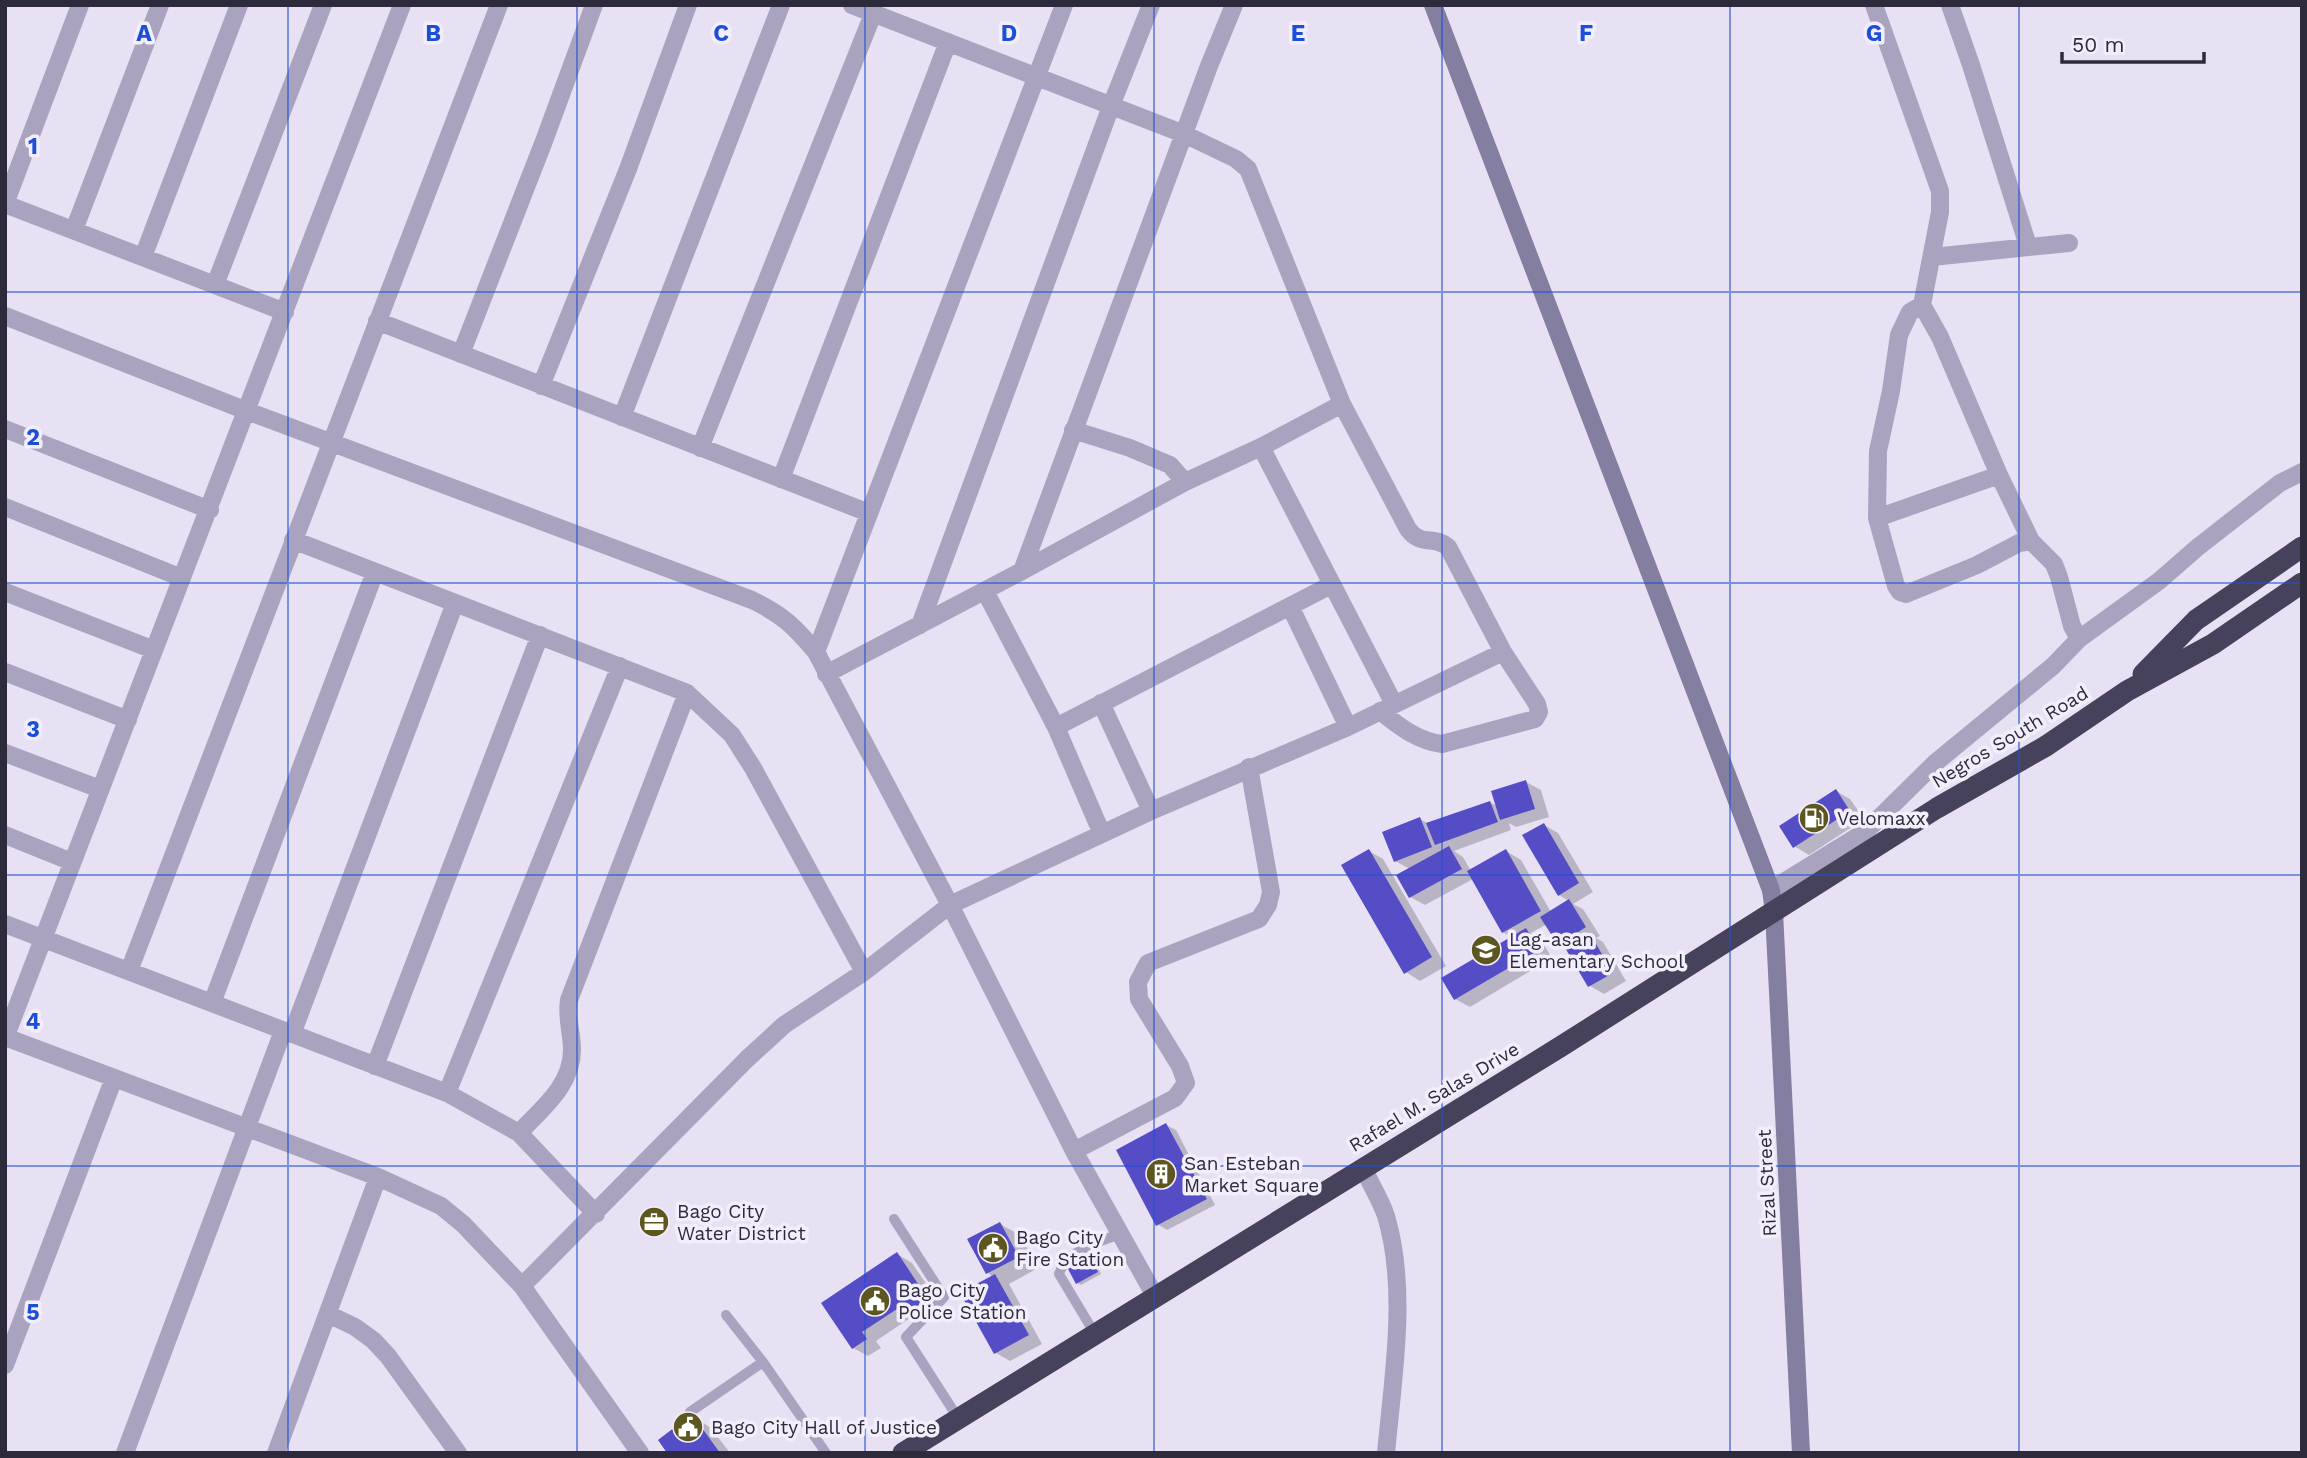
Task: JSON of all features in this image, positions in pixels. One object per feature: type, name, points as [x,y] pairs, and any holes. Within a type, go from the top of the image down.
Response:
[{"type":"highway","name":"Negros South Road","points":[[2127,691],[2196,620],[2302,547]]},
{"type":"highway","name":"Negros South Road","points":[[1774,912],[1937,808],[2046,746],[2127,691],[2213,644],[2302,583]]},
{"type":"highway","name":"Rafael M. Salas Drive","points":[[902,1453],[1155,1296],[1365,1172],[1774,912]]},
{"type":"street","points":[[80,5],[5,204],[285,312]]},
{"type":"street","points":[[74,230],[160,5]]},
{"type":"street","points":[[143,257],[239,5]]},
{"type":"street","points":[[215,285],[323,5]]},
{"type":"street","points":[[402,5],[5,1037],[378,1177],[441,1206],[463,1224],[522,1286],[640,1453]]},
{"type":"street","points":[[128,971],[499,5]]},
{"type":"street","points":[[461,354],[594,5]]},
{"type":"street","points":[[541,386],[628,169],[688,5]]},
{"type":"street","points":[[622,417],[781,5]]},
{"type":"street","points":[[852,5],[1184,134],[1236,159],[1248,169],[1342,404],[1408,529],[1414,537],[1443,542],[1448,547],[1503,652],[1537,704],[1539,712],[1535,719],[1442,744],[1429,742],[1406,731],[1387,707],[1331,585],[1261,447]]},
{"type":"street","points":[[816,652],[1064,5]]},
{"type":"street","points":[[920,625],[1111,106],[1151,5]]},
{"type":"street","points":[[1022,571],[1234,5]]},
{"type":"street","name":"Rizal Street","points":[[1433,5],[1771,890],[1801,1453]]},
{"type":"street","points":[[1874,5],[1940,191],[1940,212],[1922,305],[1940,337],[1999,475],[2031,541],[2054,564],[2072,626],[2079,639]]},
{"type":"street","points":[[1950,5],[2028,246]]},
{"type":"street","points":[[700,448],[873,14]]},
{"type":"street","points":[[781,479],[871,250],[948,43]]},
{"type":"street","points":[[1932,257],[2068,243]]},
{"type":"street","points":[[1922,305],[1910,312],[1899,335],[1891,391],[1878,451],[1877,518],[1896,586],[1900,592],[1906,594],[1977,565],[2019,543],[2031,541]]},
{"type":"street","points":[[5,316],[247,411],[778,612],[816,652],[950,905],[1074,1151],[1155,1296]]},
{"type":"street","points":[[377,321],[869,513]]},
{"type":"street","points":[[826,674],[1185,482],[1261,447],[1342,404]]},
{"type":"street","points":[[5,429],[209,510]]},
{"type":"street","points":[[1073,430],[1130,448],[1170,465],[1185,482]]},
{"type":"street","points":[[1771,890],[1865,832],[1935,763],[2053,666],[2079,639],[2159,581],[2280,483],[2302,472]]},
{"type":"street","points":[[1877,518],[1999,475]]},
{"type":"street","points":[[5,507],[182,578]]},
{"type":"street","points":[[293,540],[687,693],[732,735],[753,768],[864,972]]},
{"type":"street","points":[[212,1003],[375,572]]},
{"type":"street","points":[[1056,727],[1331,585]]},
{"type":"street","points":[[985,591],[1056,727],[1102,834]]},
{"type":"street","points":[[5,592],[155,649]]},
{"type":"street","points":[[124,1453],[246,1127],[288,1032],[455,603]]},
{"type":"street","points":[[1290,606],[1348,727]]},
{"type":"street","points":[[375,1066],[540,635]]},
{"type":"street","points":[[522,1286],[784,1025],[864,972],[950,905],[1249,767],[1348,727],[1503,652]]},
{"type":"street","points":[[447,1093],[620,666]]},
{"type":"street","points":[[5,672],[128,720]]},
{"type":"street","points":[[519,1133],[558,1091],[571,1065],[572,1049],[566,1016],[569,1000],[687,693]]},
{"type":"street","points":[[1101,704],[1151,811]]},
{"type":"street","points":[[5,752],[100,789]]},
{"type":"street","points":[[1074,1151],[1175,1098],[1186,1083],[1180,1066],[1139,999],[1138,982],[1149,963],[1259,919],[1268,905],[1271,892],[1249,767]]},
{"type":"street","points":[[5,835],[72,862]]},
{"type":"street","points":[[5,924],[447,1093],[519,1133],[596,1214]]},
{"type":"street","points":[[5,1364],[114,1078]]},
{"type":"street","points":[[1365,1172],[1380,1198],[1390,1231],[1398,1301],[1386,1453]]},
{"type":"street","points":[[276,1453],[378,1177]]},
{"type":"street","points":[[328,1314],[355,1327],[373,1340],[388,1356],[458,1453]]},
{"type":"lane","points":[[894,1219],[944,1297],[906,1337],[958,1418]]},
{"type":"lane","points":[[1095,1334],[1059,1275],[1062,1266],[1075,1253],[1120,1234]]},
{"type":"lane","points":[[726,1315],[826,1453]]},
{"type":"lane","points":[[690,1412],[762,1362]]},
{"type":"building","points":[[1526,780],[1535,809],[1500,820],[1491,791]]},
{"type":"building","name":"Velomaxx","points":[[1836,789],[1850,811],[1793,848],[1779,826]]},
{"type":"building","points":[[1490,801],[1498,822],[1435,845],[1426,823]]},
{"type":"building","points":[[1420,817],[1432,847],[1394,862],[1382,832]]},
{"type":"building","points":[[1544,823],[1579,883],[1558,896],[1522,835]]},
{"type":"building","points":[[1449,846],[1462,869],[1409,898],[1396,875]]},
{"type":"building","points":[[1369,849],[1432,957],[1404,974],[1341,865]]},
{"type":"building","points":[[1506,849],[1541,911],[1502,933],[1467,871]]},
{"type":"building","points":[[1569,899],[1586,927],[1558,945],[1540,917]]},
{"type":"building","points":[[1526,928],[1539,950],[1454,1000],[1441,978]]},
{"type":"building","points":[[1589,932],[1613,973],[1588,987],[1564,946]]},
{"type":"building","name":"San Esteban Market Square","points":[[1166,1123],[1207,1199],[1156,1226],[1116,1150]]},
{"type":"building","name":"Bago City Fire Station","points":[[1000,1222],[1019,1257],[986,1274],[967,1239]]},
{"type":"building","name":"Bago City Police Station","points":[[897,1252],[928,1299],[911,1310],[906,1303],[862,1332],[867,1339],[852,1349],[821,1303]]},
{"type":"building","points":[[1091,1257],[1098,1272],[1076,1284],[1068,1269]]},
{"type":"building","points":[[995,1274],[1029,1335],[994,1354],[960,1293]]},
{"type":"building","name":"Bago City Hall of Justice","points":[[692,1414],[720,1453],[667,1453],[658,1440]]},
{"type":"place","name":"Velomaxx","points":[[1814,818]]},
{"type":"place","name":"Lag-asan Elementary School","points":[[1486,950]]},
{"type":"place","name":"San Esteban Market Square","points":[[1161,1174]]},
{"type":"place","name":"Bago City Water District","points":[[654,1222]]},
{"type":"place","name":"Bago City Fire Station","points":[[993,1248]]},
{"type":"place","name":"Bago City Police Station","points":[[875,1301]]},
{"type":"place","name":"Bago City Hall of Justice","points":[[688,1427]]}]
